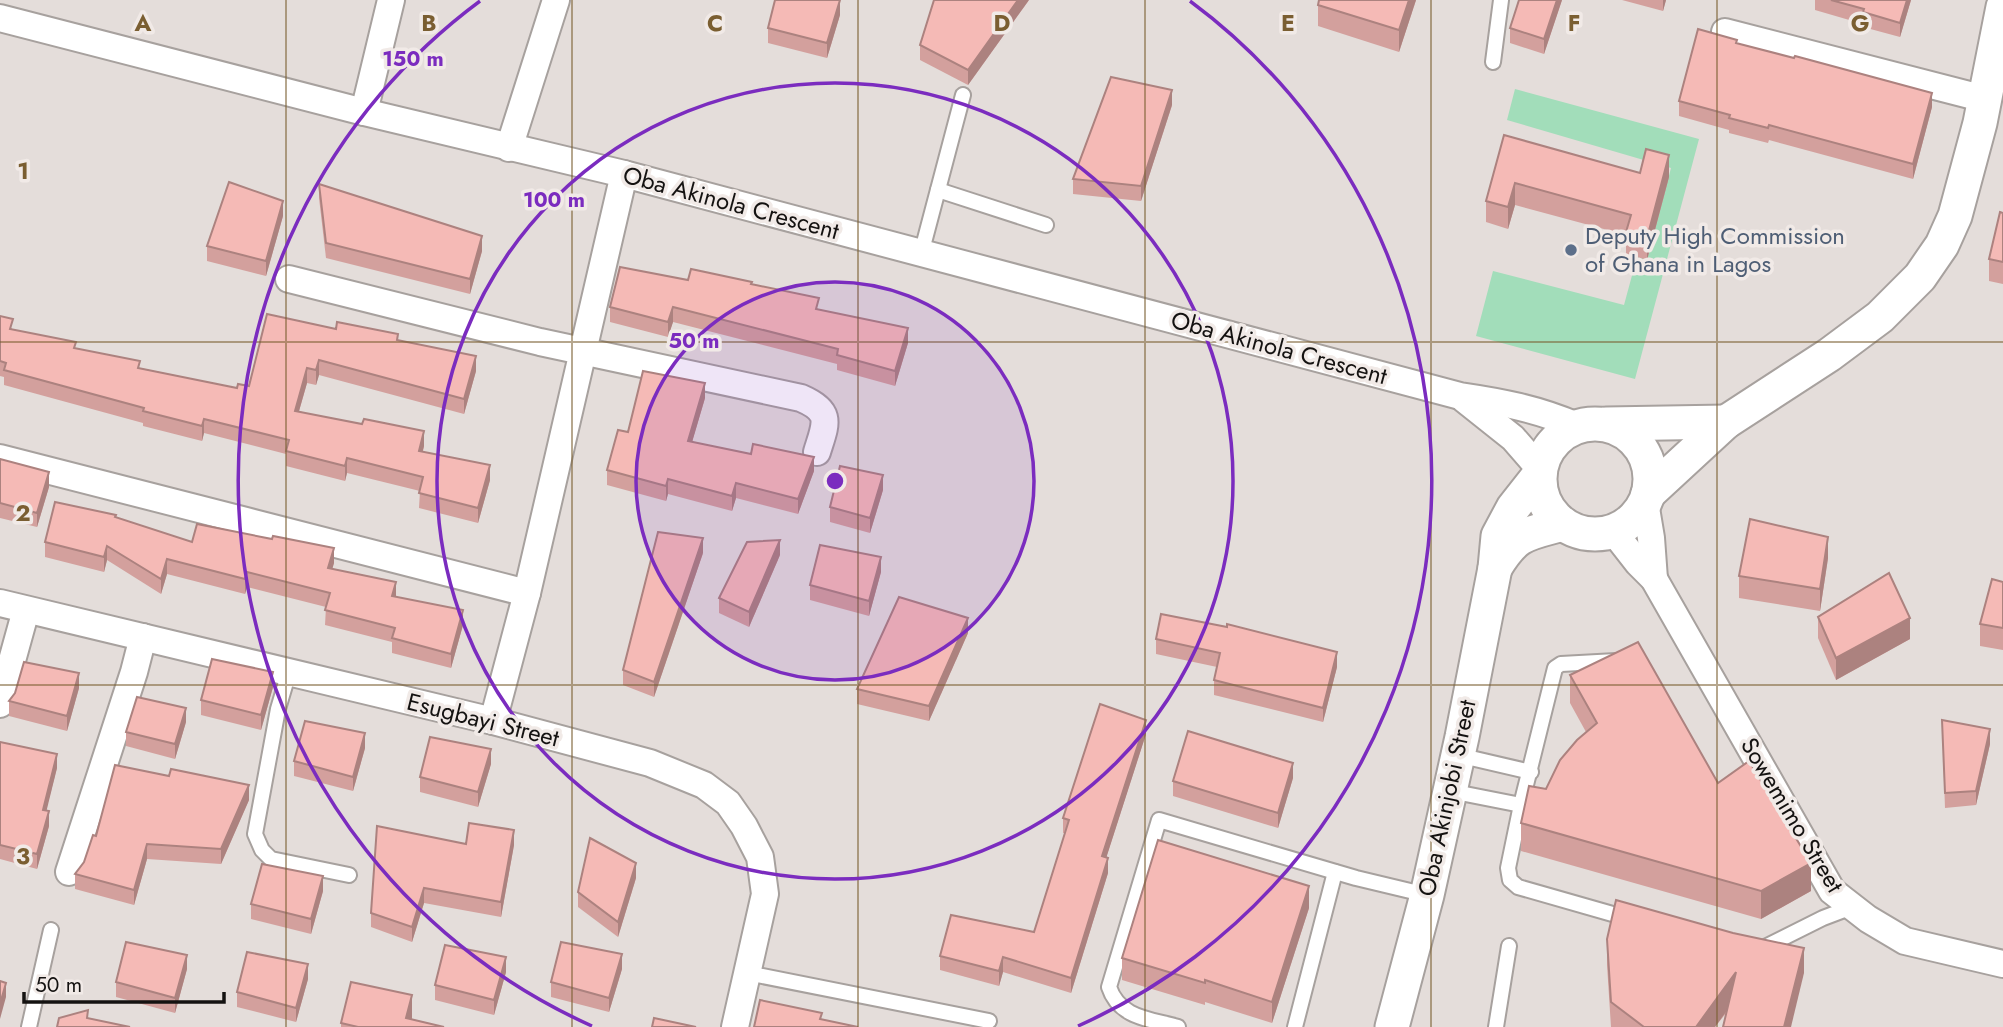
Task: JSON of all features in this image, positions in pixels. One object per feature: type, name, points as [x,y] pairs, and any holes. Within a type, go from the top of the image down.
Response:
[{"type":"street","points":[[363,112],[391,0]]},
{"type":"street","points":[[509,148],[556,0]]},
{"type":"street","points":[[1726,422],[1591,425],[1553,441],[1545,453],[1539,472],[1541,494],[1550,511],[1563,524],[1579,532],[1596,534],[1613,531],[1627,523],[1639,512],[1647,498],[1726,422],[1776,392],[1860,332],[1880,317],[1920,277],[1942,245],[1955,216],[1985,99],[2003,7]]},
{"type":"street","name":"Oba Akinola Crescent","points":[[0,18],[363,112],[624,174],[1460,396],[1516,404],[1591,425]]},
{"type":"street","points":[[1725,32],[1985,99]]},
{"type":"street","points":[[493,721],[527,593],[624,174]]},
{"type":"street","points":[[289,279],[582,350],[801,398],[815,404],[823,412],[826,425],[817,452]]},
{"type":"street","name":"Oba Akinola Crescent","points":[[1460,396],[1513,438],[1539,472]]},
{"type":"street","points":[[1591,425],[1622,430],[1635,441],[1645,455],[1650,472],[1647,498]]},
{"type":"street","points":[[0,458],[527,593]]},
{"type":"street","name":"Oba Akinjobi Street","points":[[1392,1027],[1427,895],[1458,755],[1495,568],[1498,536],[1505,521],[1539,472]]},
{"type":"street","name":"Sowemimo Street","points":[[1647,498],[1654,579]]},
{"type":"street","name":"Oba Akinjobi Street","points":[[1495,568],[1507,547],[1519,538],[1563,524]]},
{"type":"street","name":"Sowemimo Street","points":[[1613,531],[1654,579],[1832,891],[1884,930],[1905,941],[2003,964]]},
{"type":"street","name":"Esugbayi Street","points":[[0,603],[493,721],[650,764],[704,785],[728,803],[744,826],[760,857],[765,894],[735,1027]]},
{"type":"street","points":[[0,704],[26,610]]},
{"type":"street","points":[[69,872],[143,637]]},
{"type":"lane","points":[[1493,62],[1501,0]]},
{"type":"lane","points":[[921,254],[963,95]]},
{"type":"lane","points":[[938,190],[1046,225]]},
{"type":"lane","points":[[1625,661],[1561,664],[1555,668],[1508,868],[1510,880],[1518,887],[1647,923]]},
{"type":"lane","points":[[289,672],[278,709],[255,834],[261,850],[271,859],[349,875]]},
{"type":"lane","points":[[1458,755],[1531,772]]},
{"type":"lane","points":[[1450,790],[1521,805]]},
{"type":"lane","points":[[1178,1027],[1126,1012],[1118,1005],[1109,986],[1159,820],[1335,872],[1427,895]]},
{"type":"lane","points":[[1295,1027],[1335,872]]},
{"type":"lane","points":[[1745,950],[1763,949],[1823,918],[1852,907]]},
{"type":"lane","points":[[29,1027],[51,930]]},
{"type":"lane","points":[[1496,1027],[1509,946]]},
{"type":"lane","points":[[747,973],[989,1021]]},
{"type":"green space","points":[[1515,89],[1699,139],[1635,379],[1476,336],[1493,271],[1624,305],[1637,257],[1647,259],[1671,168],[1507,120]]},
{"type":"building","points":[[775,0],[840,0],[827,43],[768,28]]},
{"type":"building","points":[[934,0],[1018,0],[968,70],[920,45]]},
{"type":"building","points":[[1319,0],[1409,0],[1399,30],[1318,5]]},
{"type":"building","points":[[1519,0],[1557,0],[1544,39],[1510,28]]},
{"type":"building","points":[[1831,0],[1907,0],[1900,23]]},
{"type":"building","points":[[1698,29],[1737,40],[1736,43],[1932,93],[1913,164],[1769,125],[1768,128],[1729,118],[1730,115],[1679,101]]},
{"type":"building","points":[[1111,77],[1172,90],[1141,186],[1073,179]]},
{"type":"building","points":[[1504,135],[1640,173],[1646,149],[1669,155],[1647,238],[1626,232],[1631,215],[1515,183],[1508,207],[1486,201]]},
{"type":"building","points":[[229,182],[283,201],[266,261],[207,246]]},
{"type":"building","points":[[319,184],[482,236],[470,279],[326,243]]},
{"type":"building","points":[[2000,212],[2003,213],[2003,262],[1989,259]]},
{"type":"building","points":[[620,267],[688,280],[691,269],[819,298],[816,309],[908,328],[895,371],[837,355],[838,349],[673,307],[668,322],[610,307]]},
{"type":"building","points":[[267,314],[336,329],[337,322],[398,334],[397,340],[476,356],[464,399],[319,360],[316,370],[307,368],[295,411],[362,424],[364,419],[424,431],[419,451],[490,465],[478,508],[419,493],[423,477],[347,458],[345,466],[286,451],[289,440],[204,419],[202,426],[143,411],[144,408],[4,370],[6,363],[0,361],[0,316],[13,319],[10,329],[76,342],[74,348],[140,361],[138,368],[237,388],[238,384],[249,386]]},
{"type":"building","points":[[643,371],[705,383],[688,441],[751,454],[753,444],[814,457],[798,499],[736,483],[732,496],[668,479],[666,486],[607,470],[618,430],[628,432]]},
{"type":"building","points":[[0,459],[49,472],[37,513],[0,503]]},
{"type":"building","points":[[840,466],[883,475],[870,518],[830,507]]},
{"type":"building","points":[[55,502],[116,515],[115,517],[192,542],[197,524],[334,548],[328,568],[396,582],[392,596],[463,610],[451,654],[392,638],[395,628],[325,610],[330,593],[247,572],[245,579],[167,559],[161,579],[107,546],[104,557],[45,542]]},
{"type":"building","points":[[1750,519],[1828,537],[1820,589],[1739,576]]},
{"type":"building","points":[[658,532],[703,538],[654,682],[623,670]]},
{"type":"building","points":[[780,540],[749,612],[719,598],[747,542]]},
{"type":"building","points":[[820,545],[881,557],[869,601],[810,585]]},
{"type":"building","points":[[1889,573],[1910,618],[1836,658],[1818,617]]},
{"type":"building","points":[[1992,579],[2003,582],[2003,628],[1980,624]]},
{"type":"building","points":[[899,597],[968,618],[929,706],[857,689]]},
{"type":"building","points":[[1161,614],[1227,627],[1227,624],[1337,652],[1323,708],[1214,680],[1220,653],[1156,639]]},
{"type":"building","points":[[1638,642],[1718,783],[1749,761],[1811,863],[1761,891],[1521,823],[1529,786],[1546,789],[1560,760],[1577,740],[1597,723],[1570,675]]},
{"type":"building","points":[[212,659],[273,672],[261,715],[201,700]]},
{"type":"building","points":[[24,662],[79,673],[67,716],[9,701],[15,693]]},
{"type":"building","points":[[137,697],[186,708],[175,744],[126,732]]},
{"type":"building","points":[[1100,704],[1146,720],[1102,856],[1108,858],[1071,978],[1003,957],[999,971],[940,956],[951,915],[1034,932],[1069,820],[1063,818]]},
{"type":"building","points":[[1942,720],[1990,729],[1976,791],[1945,793]]},
{"type":"building","points":[[305,721],[365,733],[353,777],[294,761]]},
{"type":"building","points":[[1188,731],[1293,763],[1278,813],[1173,781]]},
{"type":"building","points":[[430,737],[491,749],[478,792],[420,777]]},
{"type":"building","points":[[0,742],[57,754],[43,810],[49,811],[37,854],[0,845]]},
{"type":"building","points":[[115,765],[169,776],[171,769],[249,785],[221,849],[147,844],[134,890],[75,874],[84,862],[93,835],[96,836]]},
{"type":"building","points":[[469,823],[514,830],[501,902],[424,888],[412,927],[371,913],[377,826],[466,844]]},
{"type":"building","points":[[590,838],[636,863],[618,922],[578,892]]},
{"type":"building","points":[[1158,840],[1309,886],[1272,1002],[1205,980],[1205,983],[1122,958]]},
{"type":"building","points":[[262,864],[323,876],[311,919],[251,904]]},
{"type":"building","points":[[1616,900],[1733,933],[1804,948],[1784,1027],[1723,1027],[1736,972],[1696,1027],[1644,1027],[1611,1002],[1607,939]]},
{"type":"building","points":[[126,942],[187,955],[175,998],[116,982]]},
{"type":"building","points":[[561,942],[622,954],[609,998],[551,982]]},
{"type":"building","points":[[445,945],[506,957],[494,1000],[435,985]]},
{"type":"building","points":[[247,952],[308,964],[296,1008],[237,992]]},
{"type":"building","points":[[0,981],[6,983],[0,1004]]},
{"type":"building","points":[[351,982],[412,995],[406,1018],[444,1027],[358,1027],[341,1023]]},
{"type":"building","points":[[760,1000],[822,1013],[820,1019],[858,1027],[754,1027]]},
{"type":"building","points":[[88,1010],[87,1018],[130,1027],[57,1027],[59,1018]]},
{"type":"building","points":[[654,1018],[696,1027],[652,1027]]},
{"type":"place","name":"Deputy High Commission of Ghana in Lagos","points":[[1571,250]]}]
